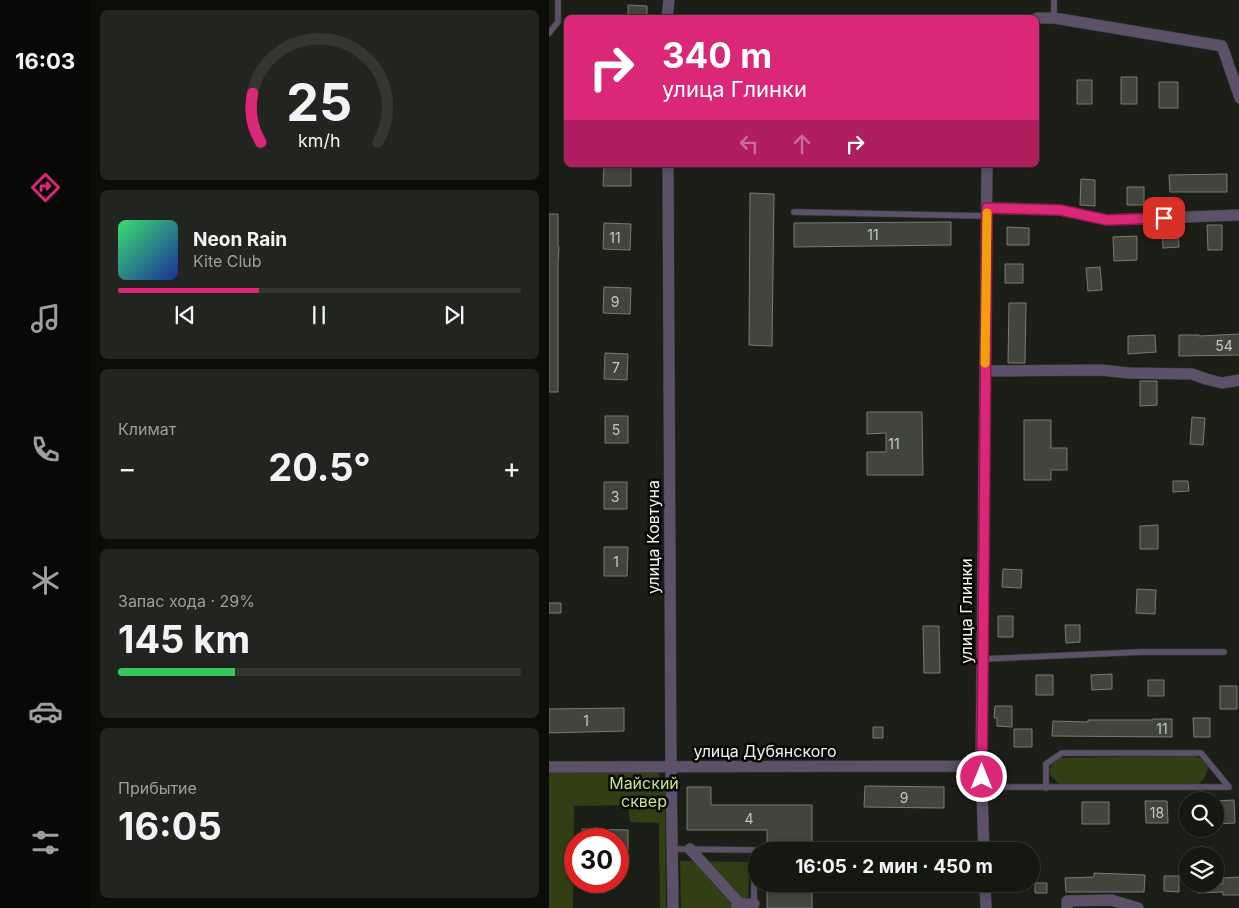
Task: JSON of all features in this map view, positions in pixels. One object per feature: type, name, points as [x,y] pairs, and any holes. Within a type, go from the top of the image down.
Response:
[{"type":"street","points":[[667,15],[669,0]]},
{"type":"street","points":[[1039,18],[1054,18],[1222,46],[1239,98]]},
{"type":"street","name":"улица Ковтуна","points":[[668,167],[673,908]]},
{"type":"street","name":"улица Глинки","points":[[984,842],[981,766],[987,167]]},
{"type":"street","points":[[987,212],[1060,210],[1107,220],[1239,216]]},
{"type":"street","points":[[985,371],[1101,370],[1129,373],[1193,374],[1206,380],[1222,383],[1239,380]]},
{"type":"street","name":"улица Дубянского","points":[[549,767],[981,766]]},
{"type":"street","points":[[690,849],[738,906],[753,906]]},
{"type":"street","points":[[985,892],[986,908]]},
{"type":"street","points":[[1067,908],[1067,901],[1111,900],[1138,908]]},
{"type":"lane","points":[[549,34],[558,22],[558,0]]},
{"type":"lane","points":[[1054,0],[1054,18]]},
{"type":"lane","points":[[794,212],[987,212]]},
{"type":"lane","points":[[982,659],[1141,652],[1224,652]]},
{"type":"lane","points":[[982,787],[1046,788],[1229,787],[1201,753],[1062,753],[1047,764],[1046,788]]},
{"type":"lane","points":[[672,849],[754,850],[753,906]]},
{"type":"green space","points":[[1195,756],[1204,760],[1208,767],[1205,777],[1199,784],[1060,784],[1050,774],[1052,764],[1060,758]]},
{"type":"green space","name":"Майский сквер","points":[[549,771],[657,771],[665,787],[666,908],[660,908],[659,823],[630,822],[628,805],[574,806],[574,828],[564,828],[564,893],[573,893],[573,908],[549,908]]},
{"type":"green space","points":[[680,861],[748,862],[748,908],[681,908]]},
{"type":"building","points":[[628,5],[647,6],[647,15],[628,15]]},
{"type":"building","points":[[1121,77],[1137,77],[1137,104],[1121,104]]},
{"type":"building","points":[[1077,80],[1092,80],[1092,104],[1077,104]]},
{"type":"building","points":[[1159,82],[1178,82],[1178,108],[1159,108]]},
{"type":"building","points":[[604,167],[631,167],[631,186],[603,186]]},
{"type":"building","points":[[1227,174],[1227,192],[1170,192],[1169,175]]},
{"type":"building","points":[[1081,179],[1095,180],[1095,206],[1080,205]]},
{"type":"building","points":[[1127,187],[1144,187],[1144,205],[1127,205]]},
{"type":"building","points":[[750,193],[774,194],[772,346],[749,345]]},
{"type":"building","points":[[549,214],[558,214],[558,392],[549,392]]},
{"type":"building","points":[[951,222],[951,245],[794,247],[794,223]]},
{"type":"building","points":[[604,223],[631,224],[630,250],[603,249]]},
{"type":"building","points":[[1207,225],[1222,225],[1222,250],[1208,250]]},
{"type":"building","points":[[1007,227],[1029,228],[1029,245],[1007,245]]},
{"type":"building","points":[[1178,228],[1179,247],[1163,248],[1162,229]]},
{"type":"building","points":[[1137,236],[1137,260],[1114,261],[1113,237]]},
{"type":"building","points":[[1005,264],[1023,264],[1023,283],[1005,283]]},
{"type":"building","points":[[1100,267],[1102,290],[1088,291],[1086,268]]},
{"type":"building","points":[[604,287],[631,288],[630,314],[603,313]]},
{"type":"building","points":[[1009,303],[1026,303],[1025,363],[1008,363]]},
{"type":"building","points":[[1240,334],[1240,355],[1179,356],[1179,335]]},
{"type":"building","points":[[1155,335],[1156,352],[1128,354],[1128,336]]},
{"type":"building","points":[[605,353],[628,354],[627,380],[604,379]]},
{"type":"building","points":[[1140,381],[1157,381],[1157,405],[1140,406]]},
{"type":"building","points":[[867,412],[922,412],[923,475],[867,475],[867,452],[886,452],[886,433],[867,434]]},
{"type":"building","points":[[605,416],[628,416],[628,443],[605,443]]},
{"type":"building","points":[[1192,417],[1205,418],[1203,445],[1190,444]]},
{"type":"building","points":[[1024,420],[1051,420],[1051,448],[1067,448],[1067,470],[1051,470],[1051,480],[1024,480]]},
{"type":"building","points":[[1173,481],[1188,481],[1189,491],[1173,492]]},
{"type":"building","points":[[604,482],[627,482],[627,509],[604,509]]},
{"type":"building","points":[[1158,525],[1158,549],[1140,549],[1140,526]]},
{"type":"building","points":[[604,547],[628,547],[627,576],[604,576]]},
{"type":"building","points":[[1003,569],[1022,570],[1021,588],[1002,587]]},
{"type":"building","points":[[1137,589],[1156,590],[1155,614],[1136,613]]},
{"type":"building","points":[[549,603],[561,603],[561,613],[549,613]]},
{"type":"building","points":[[998,616],[1013,616],[1013,637],[998,637]]},
{"type":"building","points":[[1065,625],[1080,625],[1080,642],[1066,643]]},
{"type":"building","points":[[923,626],[939,626],[940,673],[924,673]]},
{"type":"building","points":[[1112,674],[1112,689],[1092,690],[1091,675]]},
{"type":"building","points":[[1036,675],[1053,675],[1053,695],[1036,695]]},
{"type":"building","points":[[1148,680],[1164,680],[1164,696],[1148,696]]},
{"type":"building","points":[[1220,686],[1237,686],[1237,709],[1220,709]]},
{"type":"building","points":[[995,706],[1012,706],[1012,727],[997,726],[997,718],[994,718]]},
{"type":"building","points":[[624,708],[624,731],[549,733],[549,709]]},
{"type":"building","points":[[1193,718],[1210,718],[1210,737],[1194,737]]},
{"type":"building","points":[[1172,719],[1172,737],[1052,736],[1053,721],[1088,722],[1088,720]]},
{"type":"building","points":[[873,727],[883,727],[883,738],[873,738]]},
{"type":"building","points":[[1014,729],[1032,729],[1032,747],[1014,747]]},
{"type":"building","points":[[865,786],[944,787],[944,808],[864,807]]},
{"type":"building","points":[[687,787],[711,787],[711,805],[812,805],[812,842],[767,842],[767,830],[687,830]]},
{"type":"building","points":[[1234,800],[1235,823],[1224,824],[1224,801]]},
{"type":"building","points":[[1145,801],[1167,801],[1168,823],[1146,823]]},
{"type":"building","points":[[1082,802],[1109,802],[1109,824],[1082,824]]},
{"type":"building","points":[[1094,873],[1145,875],[1144,892],[1066,892],[1065,878],[1094,877]]},
{"type":"building","points":[[1164,876],[1179,876],[1179,892],[1164,891]]},
{"type":"building","points":[[1240,877],[1240,895],[1223,895],[1224,878]]},
{"type":"building","points":[[1040,883],[1047,883],[1047,893],[1035,893],[1040,892]]},
{"type":"building","points":[[767,892],[812,892],[812,908],[767,908]]},
{"type":"slow traffic","points":[[985,363],[987,213]]},
{"type":"route","points":[[982,777],[987,208],[1060,210],[1107,220],[1164,218]]}]
